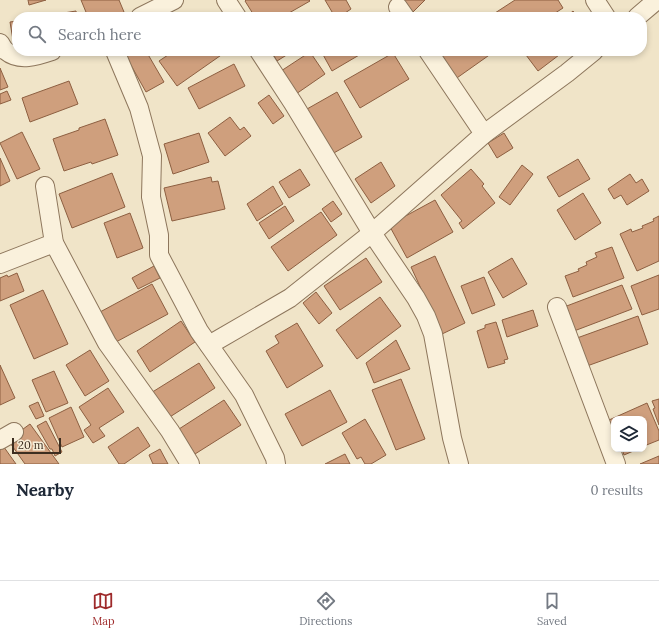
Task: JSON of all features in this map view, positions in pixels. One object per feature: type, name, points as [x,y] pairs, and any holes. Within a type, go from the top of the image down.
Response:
[{"type":"street","points":[[150,12],[174,0]]},
{"type":"street","points":[[595,0],[603,12]]},
{"type":"street","points":[[643,12],[657,0]]},
{"type":"street","points":[[228,1],[235,12]]},
{"type":"street","points":[[0,43],[5,50],[12,54]]},
{"type":"street","points":[[14,56],[36,56]]},
{"type":"street","points":[[117,56],[139,108],[152,156],[151,197],[159,235],[159,255],[199,331],[244,395],[275,458],[276,464]]},
{"type":"street","points":[[262,56],[426,316],[433,334],[452,438],[459,464]]},
{"type":"street","points":[[431,56],[484,134]]},
{"type":"street","points":[[208,345],[290,298],[372,232],[484,134],[588,56]]},
{"type":"street","points":[[45,186],[54,243],[107,343],[170,431],[190,464]]},
{"type":"street","points":[[0,264],[54,243]]},
{"type":"street","points":[[557,307],[616,464]]},
{"type":"building","points":[[28,0],[46,0],[29,5]]},
{"type":"building","points":[[81,0],[119,0],[124,12],[86,12]]},
{"type":"building","points":[[325,0],[346,0],[351,9],[346,12],[332,12]]},
{"type":"building","points":[[398,0],[425,0],[413,12],[411,12]]},
{"type":"building","points":[[515,0],[558,0],[563,8],[557,12],[497,12]]},
{"type":"building","points":[[245,1],[310,1],[291,12],[252,12]]},
{"type":"building","points":[[10,22],[12,22],[12,34]]},
{"type":"building","points":[[126,56],[149,56],[164,82],[146,92]]},
{"type":"building","points":[[166,56],[220,56],[177,86],[159,61]]},
{"type":"building","points":[[274,56],[285,56],[277,61]]},
{"type":"building","points":[[304,56],[313,56],[325,74],[296,94],[281,71]]},
{"type":"building","points":[[324,56],[358,56],[332,71]]},
{"type":"building","points":[[388,56],[395,56],[409,79],[360,108],[344,81]]},
{"type":"building","points":[[438,56],[488,56],[454,80]]},
{"type":"building","points":[[527,56],[558,56],[538,71]]},
{"type":"building","points":[[234,64],[245,86],[199,109],[188,88]]},
{"type":"building","points":[[0,68],[8,87],[0,90]]},
{"type":"building","points":[[69,81],[78,104],[30,122],[22,98]]},
{"type":"building","points":[[7,91],[11,100],[0,104],[0,94]]},
{"type":"building","points":[[337,92],[362,137],[332,154],[307,109]]},
{"type":"building","points":[[269,95],[284,116],[273,124],[258,103]]},
{"type":"building","points":[[230,117],[240,130],[244,127],[251,136],[225,156],[208,133]]},
{"type":"building","points":[[105,119],[118,155],[92,164],[91,162],[64,171],[53,139]]},
{"type":"building","points":[[22,132],[40,169],[17,179],[0,143]]},
{"type":"building","points":[[199,133],[209,162],[173,174],[164,144]]},
{"type":"building","points":[[504,133],[513,148],[497,158],[488,143]]},
{"type":"building","points":[[0,158],[10,181],[0,186]]},
{"type":"building","points":[[578,159],[590,179],[559,197],[547,177]]},
{"type":"building","points":[[381,162],[395,186],[371,203],[355,179]]},
{"type":"building","points":[[522,165],[533,174],[510,205],[499,197]]},
{"type":"building","points":[[300,169],[310,185],[289,198],[279,182]]},
{"type":"building","points":[[471,169],[484,184],[482,186],[495,203],[463,229],[459,223],[462,221],[441,195]]},
{"type":"building","points":[[112,173],[125,207],[72,228],[59,194]]},
{"type":"building","points":[[630,174],[636,183],[642,179],[649,191],[627,205],[621,195],[614,199],[608,189]]},
{"type":"building","points":[[211,177],[212,182],[218,181],[225,209],[172,221],[164,188]]},
{"type":"building","points":[[273,186],[283,204],[257,221],[247,204]]},
{"type":"building","points":[[583,193],[601,223],[575,240],[557,210]]},
{"type":"building","points":[[435,200],[453,232],[407,258],[389,225]]},
{"type":"building","points":[[333,201],[342,214],[331,222],[322,209]]},
{"type":"building","points":[[285,206],[294,221],[269,239],[259,223]]},
{"type":"building","points":[[321,212],[337,235],[288,271],[271,247]]},
{"type":"building","points":[[130,213],[143,248],[117,258],[104,223]]},
{"type":"building","points":[[659,216],[659,261],[637,271],[620,234],[631,229],[632,232],[643,228],[642,226],[654,221],[653,219]]},
{"type":"building","points":[[612,247],[624,278],[573,297],[565,276],[579,271],[578,269],[587,265],[586,262],[597,257],[595,253]]},
{"type":"building","points":[[435,256],[465,323],[442,334],[411,267]]},
{"type":"building","points":[[366,258],[382,282],[340,310],[324,286]]},
{"type":"building","points":[[512,258],[527,284],[503,298],[488,272]]},
{"type":"building","points":[[154,266],[160,278],[138,289],[132,278]]},
{"type":"building","points":[[17,273],[24,291],[0,301],[0,278],[7,275],[8,277]]},
{"type":"building","points":[[659,275],[659,309],[642,315],[631,286]]},
{"type":"building","points":[[484,277],[495,305],[472,314],[461,286]]},
{"type":"building","points":[[152,284],[168,314],[116,342],[100,312]]},
{"type":"building","points":[[622,285],[632,309],[574,331],[564,307]]},
{"type":"building","points":[[43,290],[68,344],[34,359],[10,305]]},
{"type":"building","points":[[316,292],[332,313],[319,324],[303,303]]},
{"type":"building","points":[[380,297],[401,326],[357,359],[336,330]]},
{"type":"building","points":[[533,310],[538,326],[507,337],[502,320]]},
{"type":"building","points":[[638,316],[648,344],[587,366],[577,338]]},
{"type":"building","points":[[181,321],[195,342],[150,372],[137,351]]},
{"type":"building","points":[[496,322],[508,359],[504,360],[505,363],[488,368],[477,331],[485,328],[485,325]]},
{"type":"building","points":[[297,323],[323,366],[287,388],[266,351],[279,343],[275,336]]},
{"type":"building","points":[[396,340],[410,369],[374,383],[366,363]]},
{"type":"building","points":[[90,350],[109,381],[85,396],[66,365]]},
{"type":"building","points":[[199,363],[215,388],[162,422],[146,396]]},
{"type":"building","points":[[0,365],[15,398],[0,405]]},
{"type":"building","points":[[54,371],[68,403],[46,412],[32,380]]},
{"type":"building","points":[[401,379],[425,439],[396,450],[372,390]]},
{"type":"building","points":[[108,388],[124,412],[99,428],[105,436],[93,443],[84,430],[91,425],[79,407]]},
{"type":"building","points":[[330,390],[347,422],[302,446],[285,414]]},
{"type":"building","points":[[659,399],[659,425],[653,409],[655,408],[652,401]]},
{"type":"building","points":[[224,400],[241,425],[195,454],[179,429]]},
{"type":"building","points":[[38,402],[44,416],[36,419],[29,406]]},
{"type":"building","points":[[647,403],[659,431],[659,440],[647,445],[647,416],[618,416]]},
{"type":"building","points":[[71,407],[84,437],[62,447],[49,418]]},
{"type":"building","points":[[365,419],[386,455],[371,464],[365,464],[361,457],[357,459],[342,433]]},
{"type":"building","points":[[46,421],[62,452],[55,456],[37,426]]},
{"type":"building","points":[[30,424],[59,464],[25,464],[8,440]]},
{"type":"building","points":[[138,427],[150,446],[124,464],[119,464],[108,447]]},
{"type":"building","points":[[1,443],[16,464],[0,464]]},
{"type":"building","points":[[160,449],[168,464],[153,464],[149,455]]},
{"type":"building","points":[[623,452],[631,452],[624,455]]},
{"type":"building","points":[[345,454],[350,464],[325,464]]},
{"type":"building","points":[[659,456],[659,464],[640,464]]}]
